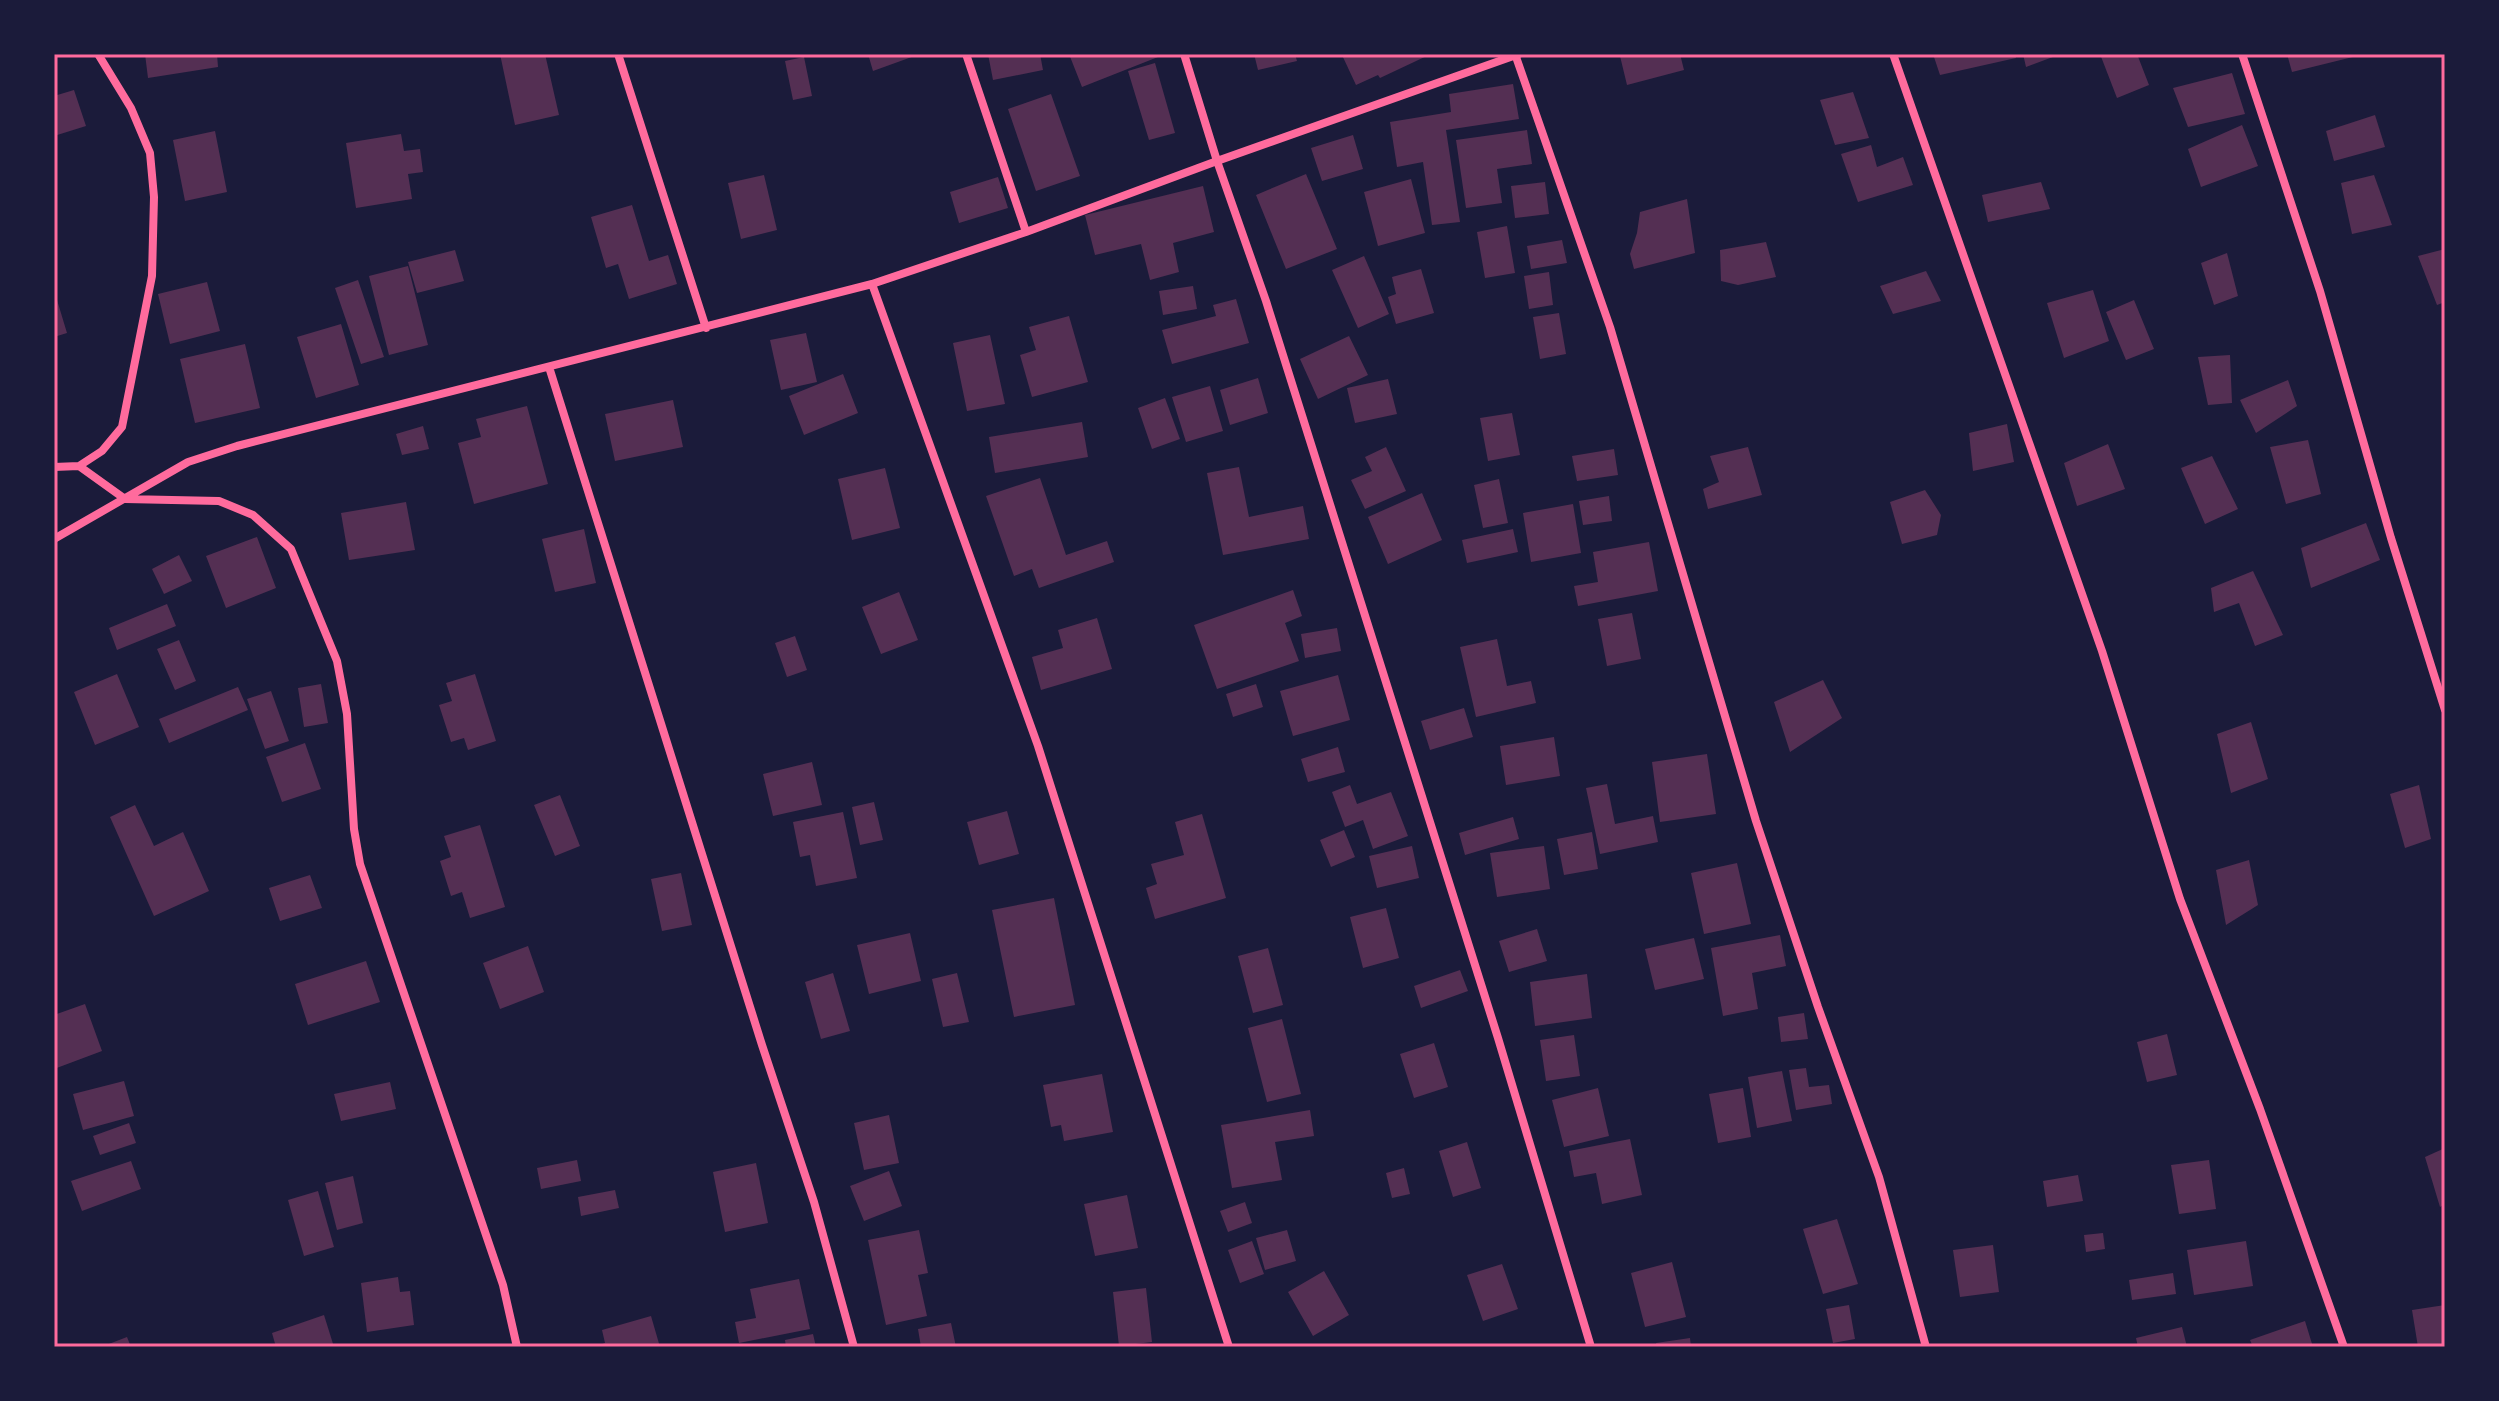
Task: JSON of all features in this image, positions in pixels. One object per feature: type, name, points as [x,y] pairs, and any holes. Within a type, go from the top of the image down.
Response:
[{"type":"street","points":[[54,467],[79,466],[102,451],[122,427],[152,276],[154,197],[150,153],[131,108],[98,54]]},
{"type":"street","points":[[618,54],[706,328]]},
{"type":"street","points":[[966,54],[1026,232]]},
{"type":"street","points":[[1184,54],[1266,301],[1498,1038],[1591,1347]]},
{"type":"street","points":[[54,539],[188,462],[237,446],[872,284],[1026,232],[1517,54],[1610,327],[1756,821],[1879,1177],[1926,1347]]},
{"type":"street","points":[[1893,54],[2102,651],[2180,899],[2260,1109],[2344,1347]]},
{"type":"street","points":[[2242,54],[2320,291],[2391,538],[2445,710]]},
{"type":"street","points":[[872,284],[1038,746],[1229,1347]]},
{"type":"street","points":[[549,367],[814,1202],[854,1347]]},
{"type":"street","points":[[79,466],[125,499],[219,501],[253,515],[291,549],[337,661],[347,714],[354,829],[360,864],[503,1285],[517,1347]]},
{"type":"building","points":[[145,54],[217,54],[218,67],[148,78]]},
{"type":"building","points":[[500,54],[545,54],[559,115],[515,125]]},
{"type":"building","points":[[868,54],[920,54],[873,71]]},
{"type":"building","points":[[988,54],[1040,54],[1043,70],[993,80]]},
{"type":"building","points":[[1069,54],[1157,54],[1158,57],[1082,87]]},
{"type":"building","points":[[1254,54],[1295,54],[1297,61],[1258,70]]},
{"type":"building","points":[[1344,54],[1431,54],[1380,78],[1378,75],[1356,85]]},
{"type":"building","points":[[1680,54],[1684,70],[1627,85],[1620,56]]},
{"type":"building","points":[[1933,54],[2015,54],[2016,58],[1940,75]]},
{"type":"building","points":[[2023,54],[2061,54],[2026,67]]},
{"type":"building","points":[[2100,54],[2137,54],[2149,85],[2117,98]]},
{"type":"building","points":[[2287,54],[2361,54],[2361,55],[2292,72]]},
{"type":"building","points":[[804,57],[812,96],[793,100],[785,61]]},
{"type":"building","points":[[1155,63],[1175,133],[1149,140],[1128,71]]},
{"type":"building","points":[[2232,73],[2245,114],[2188,127],[2173,88]]},
{"type":"building","points":[[1513,84],[1519,119],[1446,130],[1460,222],[1432,225],[1423,162],[1397,167],[1390,122],[1451,112],[1449,94]]},
{"type":"building","points":[[74,90],[86,126],[54,136],[54,96]]},
{"type":"building","points":[[1853,92],[1869,138],[1835,145],[1820,100]]},
{"type":"building","points":[[1051,94],[1080,176],[1036,191],[1008,109]]},
{"type":"building","points":[[2375,115],[2385,147],[2334,161],[2326,131]]},
{"type":"building","points":[[2242,125],[2258,166],[2201,187],[2188,149]]},
{"type":"building","points":[[1527,130],[1532,164],[1497,169],[1502,203],[1466,208],[1456,140]]},
{"type":"building","points":[[215,131],[227,192],[185,201],[173,140]]},
{"type":"building","points":[[401,134],[404,151],[420,149],[423,172],[408,174],[412,199],[356,208],[346,143]]},
{"type":"building","points":[[1353,135],[1363,169],[1322,181],[1311,148]]},
{"type":"building","points":[[1871,145],[1877,167],[1903,157],[1913,185],[1858,202],[1841,154]]},
{"type":"building","points":[[1306,174],[1337,249],[1286,269],[1256,195]]},
{"type":"building","points":[[764,175],[777,230],[741,239],[728,183]]},
{"type":"building","points":[[2374,175],[2392,225],[2352,234],[2341,183]]},
{"type":"building","points":[[998,177],[1008,208],[959,223],[950,192]]},
{"type":"building","points":[[1411,179],[1425,233],[1378,246],[1364,192]]},
{"type":"building","points":[[1545,182],[1549,214],[1515,218],[1511,186]]},
{"type":"building","points":[[2041,182],[2050,209],[1988,222],[1982,195]]},
{"type":"building","points":[[1203,186],[1214,232],[1173,243],[1179,272],[1150,280],[1141,244],[1095,255],[1085,215]]},
{"type":"building","points":[[1687,199],[1695,253],[1634,269],[1630,254],[1640,212]]},
{"type":"building","points":[[632,205],[649,261],[668,255],[677,284],[629,299],[618,264],[606,268],[591,217]]},
{"type":"building","points":[[1507,226],[1515,273],[1485,278],[1477,232]]},
{"type":"building","points":[[1562,240],[1567,263],[1531,269],[1527,246]]},
{"type":"building","points":[[1766,242],[1776,277],[1738,285],[1721,281],[1720,250]]},
{"type":"building","points":[[2445,249],[2445,302],[2437,305],[2418,256]]},
{"type":"building","points":[[455,250],[464,281],[417,293],[408,262]]},
{"type":"building","points":[[2227,253],[2238,296],[2214,305],[2201,263]]},
{"type":"building","points":[[1364,256],[1389,314],[1358,328],[1332,270]]},
{"type":"building","points":[[408,266],[428,345],[389,355],[369,276]]},
{"type":"building","points":[[1421,269],[1434,313],[1396,324],[1388,297],[1396,294],[1392,277]]},
{"type":"building","points":[[1926,271],[1941,301],[1893,314],[1880,286]]},
{"type":"building","points":[[1549,272],[1553,305],[1529,309],[1524,276]]},
{"type":"building","points":[[358,280],[384,357],[361,364],[335,288]]},
{"type":"building","points":[[207,282],[220,331],[170,344],[158,294]]},
{"type":"building","points":[[1193,286],[1197,309],[1163,315],[1159,291]]},
{"type":"building","points":[[54,290],[67,333],[54,337]]},
{"type":"building","points":[[2093,290],[2109,341],[2064,358],[2047,303]]},
{"type":"building","points":[[1236,299],[1249,343],[1172,364],[1162,330],[1216,316],[1213,305]]},
{"type":"building","points":[[2134,300],[2154,349],[2126,360],[2106,312]]},
{"type":"building","points":[[1559,313],[1566,354],[1540,359],[1533,317]]},
{"type":"building","points":[[1069,316],[1088,382],[1032,397],[1020,355],[1036,350],[1029,327]]},
{"type":"building","points":[[341,324],[359,385],[316,398],[297,337]]},
{"type":"building","points":[[806,333],[817,382],[781,390],[770,340]]},
{"type":"building","points":[[990,335],[1005,404],[967,411],[953,343]]},
{"type":"building","points":[[1349,336],[1368,375],[1318,399],[1300,359]]},
{"type":"building","points":[[245,344],[260,408],[195,423],[180,359]]},
{"type":"building","points":[[2230,355],[2232,403],[2208,405],[2198,357]]},
{"type":"building","points":[[843,374],[858,413],[804,435],[789,396]]},
{"type":"building","points":[[1258,378],[1268,413],[1230,425],[1220,390]]},
{"type":"building","points":[[1388,379],[1397,414],[1355,423],[1347,388]]},
{"type":"building","points":[[2288,380],[2297,406],[2256,433],[2240,400]]},
{"type":"building","points":[[1210,386],[1223,431],[1186,442],[1172,397]]},
{"type":"building","points":[[1165,398],[1180,439],[1152,449],[1138,408]]},
{"type":"building","points":[[673,400],[683,447],[615,461],[605,414]]},
{"type":"building","points":[[527,406],[548,484],[474,504],[458,443],[481,437],[476,419]]},
{"type":"building","points":[[1512,413],[1520,455],[1488,461],[1480,418]]},
{"type":"building","points":[[1082,422],[1088,457],[995,473],[989,437]]},
{"type":"building","points":[[2007,424],[2014,462],[1973,471],[1969,433]]},
{"type":"building","points":[[423,426],[429,449],[402,455],[396,434]]},
{"type":"building","points":[[2308,440],[2321,494],[2286,504],[2270,447]]},
{"type":"building","points":[[2108,444],[2125,489],[2077,506],[2064,463]]},
{"type":"building","points":[[1386,447],[1406,491],[1365,509],[1351,480],[1372,471],[1365,457]]},
{"type":"building","points":[[1748,447],[1762,495],[1708,509],[1703,489],[1719,482],[1710,456]]},
{"type":"building","points":[[1614,449],[1618,475],[1577,481],[1572,456]]},
{"type":"building","points":[[2212,456],[2238,509],[2205,524],[2181,468]]},
{"type":"building","points":[[1239,467],[1249,517],[1303,506],[1309,539],[1223,555],[1207,473]]},
{"type":"building","points":[[885,468],[900,528],[852,540],[838,479]]},
{"type":"building","points":[[1040,478],[1066,555],[1107,541],[1114,562],[1039,588],[1032,569],[1014,576],[986,496]]},
{"type":"building","points":[[1499,479],[1508,523],[1483,528],[1474,485]]},
{"type":"building","points":[[1925,490],[1941,515],[1937,535],[1902,544],[1890,502]]},
{"type":"building","points":[[1422,493],[1442,540],[1388,564],[1368,517]]},
{"type":"building","points":[[1609,496],[1612,521],[1583,525],[1579,501]]},
{"type":"building","points":[[406,502],[415,550],[349,560],[341,513]]},
{"type":"building","points":[[1573,504],[1581,553],[1531,562],[1523,513]]},
{"type":"building","points":[[2366,523],[2380,560],[2311,588],[2301,548]]},
{"type":"building","points":[[584,529],[596,583],[555,592],[542,539]]},
{"type":"building","points":[[1513,529],[1518,552],[1467,563],[1462,540]]},
{"type":"building","points":[[257,537],[276,588],[226,608],[206,556]]},
{"type":"building","points":[[1649,542],[1658,591],[1578,606],[1574,586],[1598,582],[1593,552]]},
{"type":"building","points":[[179,555],[192,581],[164,594],[152,569]]},
{"type":"building","points":[[2253,571],[2283,635],[2255,646],[2239,603],[2214,612],[2211,588]]},
{"type":"building","points":[[1293,590],[1302,616],[1285,623],[1299,661],[1217,689],[1194,625]]},
{"type":"building","points":[[899,592],[918,640],[881,654],[862,607]]},
{"type":"building","points":[[167,604],[176,626],[117,650],[109,628]]},
{"type":"building","points":[[1632,613],[1641,659],[1607,666],[1598,619]]},
{"type":"building","points":[[1097,618],[1112,669],[1041,690],[1032,657],[1063,648],[1058,630]]},
{"type":"building","points":[[1337,628],[1341,651],[1305,658],[1301,634]]},
{"type":"building","points":[[795,636],[807,670],[787,677],[775,643]]},
{"type":"building","points":[[1497,639],[1507,686],[1531,681],[1536,703],[1476,717],[1460,647]]},
{"type":"building","points":[[179,640],[196,681],[175,690],[157,649]]},
{"type":"building","points":[[117,674],[139,727],[95,745],[74,692]]},
{"type":"building","points":[[475,674],[496,741],[468,750],[464,738],[451,742],[439,705],[452,701],[446,683]]},
{"type":"building","points":[[1338,675],[1350,720],[1293,736],[1280,691]]},
{"type":"building","points":[[1823,680],[1842,718],[1790,752],[1774,702]]},
{"type":"building","points":[[321,684],[328,723],[304,727],[298,688]]},
{"type":"building","points":[[1256,684],[1263,707],[1233,717],[1226,694]]},
{"type":"building","points":[[238,687],[248,710],[169,743],[159,719]]},
{"type":"building","points":[[271,691],[289,741],[265,749],[247,699]]},
{"type":"building","points":[[1464,708],[1473,737],[1430,750],[1421,721]]},
{"type":"building","points":[[2251,722],[2268,779],[2231,793],[2217,734]]},
{"type":"building","points":[[1554,737],[1560,776],[1506,785],[1500,746]]},
{"type":"building","points":[[305,743],[321,789],[282,802],[266,757]]},
{"type":"building","points":[[1338,747],[1345,772],[1308,782],[1301,759]]},
{"type":"building","points":[[1707,754],[1716,814],[1660,822],[1652,762]]},
{"type":"building","points":[[812,762],[822,805],[773,816],[763,774]]},
{"type":"building","points":[[1607,784],[1615,824],[1653,816],[1658,842],[1600,854],[1586,788]]},
{"type":"building","points":[[1350,785],[1357,804],[1391,792],[1408,836],[1373,849],[1363,820],[1345,827],[1332,792]]},
{"type":"building","points":[[2419,785],[2431,839],[2405,848],[2390,794]]},
{"type":"building","points":[[560,795],[580,846],[555,856],[534,805]]},
{"type":"building","points":[[874,802],[883,840],[860,845],[852,807]]},
{"type":"building","points":[[135,805],[154,846],[183,832],[209,891],[154,916],[110,817]]},
{"type":"building","points":[[1007,811],[1019,854],[979,865],[967,822]]},
{"type":"building","points":[[843,812],[857,878],[816,886],[810,855],[800,857],[793,822]]},
{"type":"building","points":[[1202,814],[1226,898],[1155,919],[1146,888],[1157,884],[1151,864],[1184,855],[1175,822]]},
{"type":"building","points":[[1513,817],[1519,839],[1465,855],[1459,833]]},
{"type":"building","points":[[480,825],[505,907],[470,918],[462,892],[451,896],[440,861],[451,857],[444,836]]},
{"type":"building","points":[[1344,830],[1355,857],[1331,867],[1320,840]]},
{"type":"building","points":[[1592,832],[1598,869],[1564,875],[1557,839]]},
{"type":"building","points":[[1412,846],[1419,878],[1377,888],[1369,856]]},
{"type":"building","points":[[1544,846],[1550,889],[1497,897],[1490,853]]},
{"type":"building","points":[[2249,860],[2258,905],[2226,925],[2216,870]]},
{"type":"building","points":[[1737,863],[1751,924],[1704,934],[1691,873]]},
{"type":"building","points":[[681,873],[692,925],[662,931],[651,879]]},
{"type":"building","points":[[310,875],[322,908],[280,921],[269,888]]},
{"type":"building","points":[[1054,898],[1075,1005],[1014,1017],[992,910]]},
{"type":"building","points":[[1386,908],[1399,958],[1363,968],[1350,917]]},
{"type":"building","points":[[1537,929],[1547,961],[1509,972],[1499,941]]},
{"type":"building","points":[[910,933],[921,981],[869,994],[857,945]]},
{"type":"building","points":[[1780,935],[1786,966],[1752,973],[1758,1009],[1723,1016],[1711,948]]},
{"type":"building","points":[[1694,938],[1704,979],[1655,990],[1645,949]]},
{"type":"building","points":[[528,946],[544,992],[500,1009],[483,963]]},
{"type":"building","points":[[1268,948],[1283,1005],[1253,1013],[1238,956]]},
{"type":"building","points":[[366,961],[380,1002],[308,1025],[295,984]]},
{"type":"building","points":[[1460,970],[1468,991],[1421,1008],[1414,986]]},
{"type":"building","points":[[833,973],[850,1031],[821,1039],[805,982]]},
{"type":"building","points":[[957,973],[969,1022],[943,1027],[932,979]]},
{"type":"building","points":[[1587,974],[1592,1018],[1535,1026],[1530,982]]},
{"type":"building","points":[[85,1004],[102,1051],[54,1069],[54,1015]]},
{"type":"building","points":[[1804,1013],[1808,1039],[1781,1042],[1778,1017]]},
{"type":"building","points":[[1282,1019],[1301,1094],[1267,1102],[1248,1028]]},
{"type":"building","points":[[2167,1034],[2177,1075],[2147,1082],[2137,1042]]},
{"type":"building","points":[[1574,1035],[1580,1076],[1546,1081],[1540,1040]]},
{"type":"building","points":[[1434,1043],[1448,1087],[1414,1098],[1400,1054]]},
{"type":"building","points":[[1806,1068],[1809,1087],[1829,1085],[1832,1104],[1796,1110],[1789,1070]]},
{"type":"building","points":[[1782,1071],[1792,1121],[1757,1128],[1748,1077]]},
{"type":"building","points":[[1102,1074],[1113,1132],[1064,1141],[1061,1125],[1051,1127],[1043,1085]]},
{"type":"building","points":[[124,1081],[134,1116],[83,1130],[73,1094]]},
{"type":"building","points":[[390,1082],[396,1109],[341,1121],[334,1094]]},
{"type":"building","points":[[1598,1088],[1609,1136],[1564,1147],[1552,1100]]},
{"type":"building","points":[[1743,1088],[1751,1137],[1718,1143],[1709,1094]]},
{"type":"building","points":[[1310,1110],[1314,1136],[1275,1142],[1282,1180],[1232,1188],[1221,1125]]},
{"type":"building","points":[[889,1115],[899,1163],[864,1170],[854,1123]]},
{"type":"building","points":[[129,1123],[136,1143],[100,1155],[93,1136]]},
{"type":"building","points":[[1630,1139],[1642,1195],[1602,1204],[1596,1173],[1574,1177],[1569,1151]]},
{"type":"building","points":[[1467,1142],[1481,1188],[1453,1197],[1439,1151]]},
{"type":"building","points":[[2445,1148],[2445,1204],[2440,1207],[2425,1157]]},
{"type":"building","points":[[577,1160],[581,1181],[541,1189],[537,1168]]},
{"type":"building","points":[[2209,1160],[2216,1209],[2179,1214],[2171,1165]]},
{"type":"building","points":[[131,1161],[141,1189],[82,1211],[71,1181]]},
{"type":"building","points":[[756,1163],[768,1223],[725,1232],[713,1172]]},
{"type":"building","points":[[1404,1168],[1410,1194],[1392,1198],[1386,1173]]},
{"type":"building","points":[[889,1171],[902,1206],[864,1221],[850,1186]]},
{"type":"building","points":[[2078,1175],[2083,1201],[2047,1207],[2043,1181]]},
{"type":"building","points":[[353,1176],[363,1223],[337,1230],[325,1183]]},
{"type":"building","points":[[615,1190],[619,1208],[581,1216],[578,1197]]},
{"type":"building","points":[[318,1191],[334,1247],[304,1256],[288,1200]]},
{"type":"building","points":[[1127,1195],[1138,1248],[1095,1256],[1084,1204]]},
{"type":"building","points":[[1245,1202],[1252,1223],[1228,1232],[1220,1211]]},
{"type":"building","points":[[1837,1219],[1858,1284],[1823,1294],[1803,1229]]},
{"type":"building","points":[[919,1230],[928,1273],[918,1275],[927,1316],[886,1325],[868,1240]]},
{"type":"building","points":[[1287,1230],[1296,1261],[1265,1270],[1256,1238]]},
{"type":"building","points":[[2103,1233],[2105,1249],[2086,1252],[2084,1235]]},
{"type":"building","points":[[1252,1241],[1264,1274],[1240,1283],[1228,1250]]},
{"type":"building","points":[[2246,1241],[2253,1286],[2194,1295],[2187,1250]]},
{"type":"building","points":[[1993,1245],[1999,1292],[1960,1297],[1953,1250]]},
{"type":"building","points":[[1672,1262],[1686,1317],[1645,1327],[1631,1273]]},
{"type":"building","points":[[1502,1264],[1518,1309],[1483,1321],[1467,1275]]},
{"type":"building","points":[[1324,1271],[1349,1315],[1313,1336],[1288,1292]]},
{"type":"building","points":[[2173,1273],[2176,1294],[2132,1300],[2129,1280]]},
{"type":"building","points":[[398,1277],[400,1292],[410,1291],[414,1325],[367,1332],[361,1283]]},
{"type":"building","points":[[799,1279],[810,1329],[739,1343],[735,1322],[756,1318],[750,1289]]},
{"type":"building","points":[[1146,1288],[1152,1342],[1119,1346],[1113,1292]]},
{"type":"building","points":[[1849,1305],[1855,1339],[1833,1343],[1826,1309]]},
{"type":"building","points":[[2445,1305],[2445,1347],[2418,1347],[2412,1310]]},
{"type":"building","points":[[324,1315],[334,1347],[276,1347],[272,1333]]},
{"type":"building","points":[[651,1316],[660,1347],[594,1347],[605,1343],[602,1330]]},
{"type":"building","points":[[2305,1321],[2313,1347],[2253,1347],[2250,1340]]},
{"type":"building","points":[[951,1323],[956,1347],[921,1347],[918,1329]]},
{"type":"building","points":[[2182,1327],[2187,1347],[2138,1347],[2136,1338]]},
{"type":"building","points":[[813,1334],[816,1347],[786,1347],[785,1340]]},
{"type":"building","points":[[127,1337],[131,1347],[101,1347]]},
{"type":"building","points":[[1690,1338],[1691,1347],[1657,1347],[1656,1343]]}]
